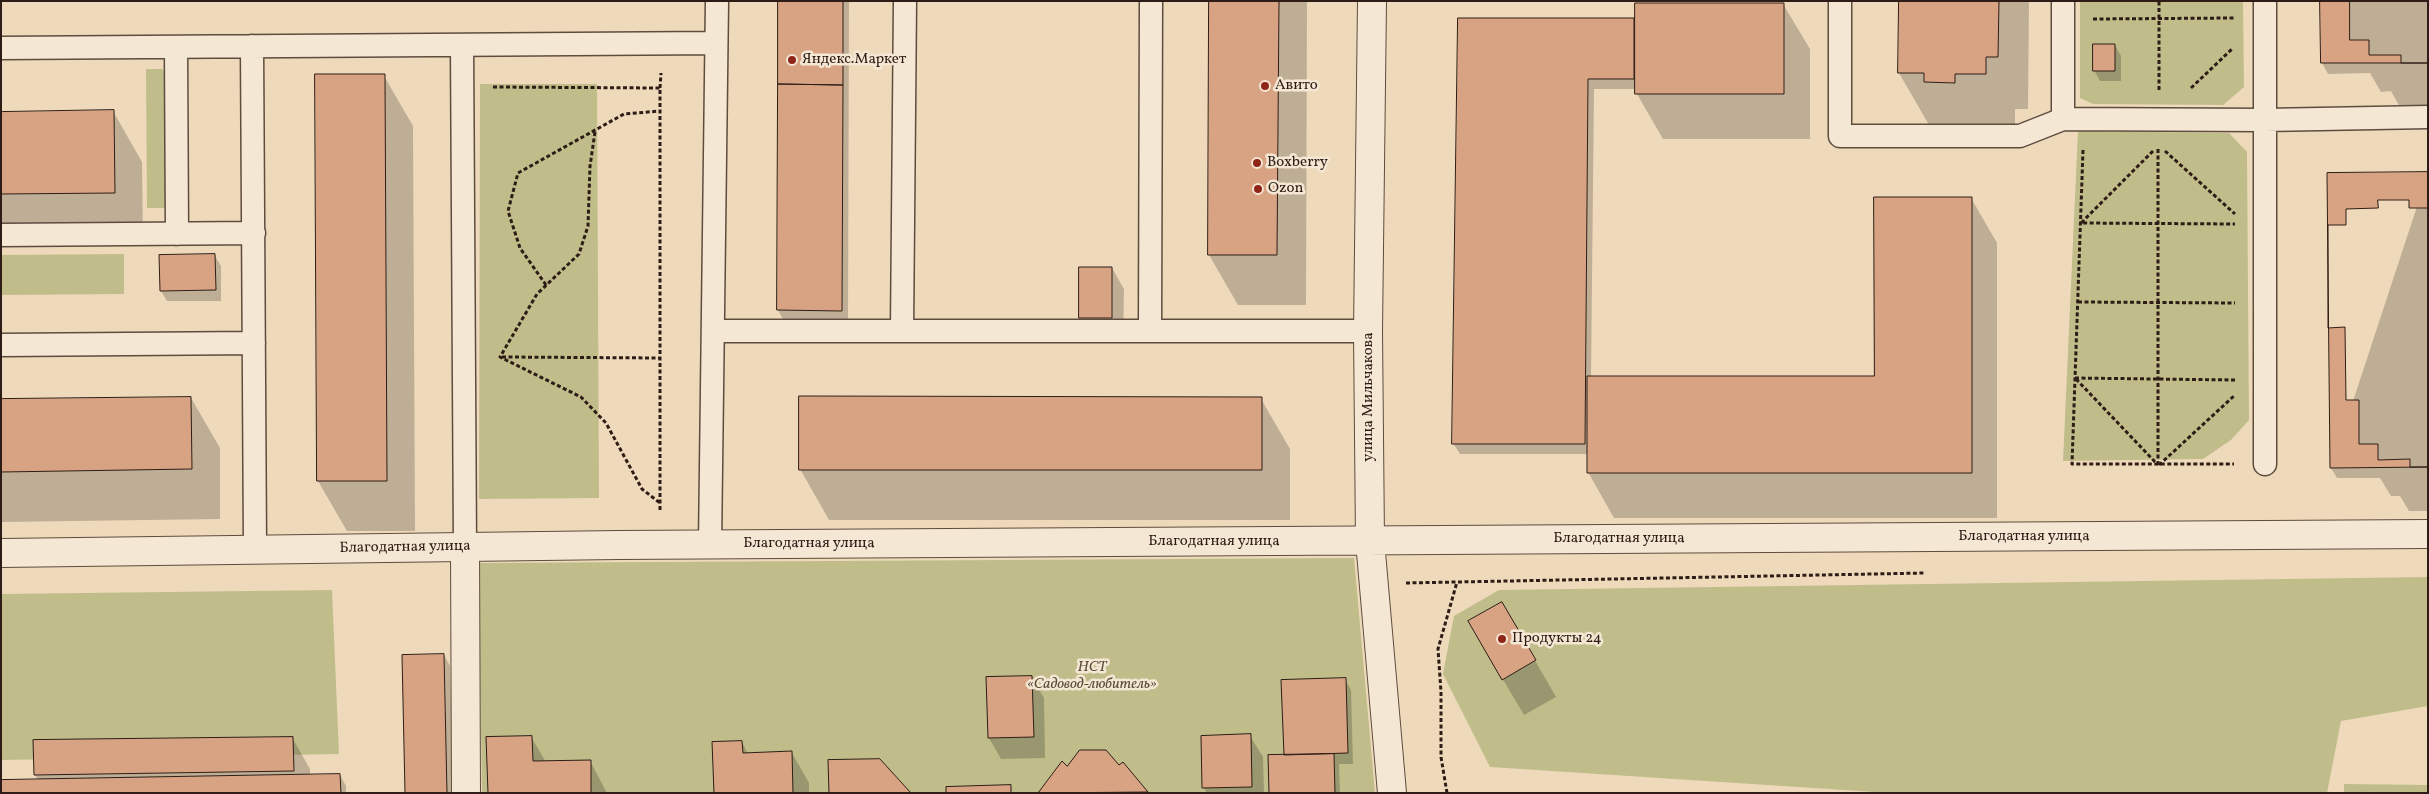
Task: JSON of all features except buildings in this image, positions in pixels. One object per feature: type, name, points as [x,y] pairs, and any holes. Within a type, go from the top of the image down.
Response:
[{"type":"street","name":"улица Мильчакова","points":[[1372,1],[1368,331],[1370,541],[1392,793]]},
{"type":"street","name":"Благодатная улица","points":[[1,552],[255,548],[2428,534]]},
{"type":"street","points":[[464,547],[466,793]]},
{"type":"lane","points":[[710,545],[717,1]]},
{"type":"lane","points":[[902,330],[904,1]]},
{"type":"lane","points":[[1150,331],[1151,1]]},
{"type":"lane","points":[[1840,1],[1840,136],[2020,136],[2074,119],[2265,120],[2428,117]]},
{"type":"lane","points":[[2063,10],[2074,119]]},
{"type":"lane","points":[[2265,10],[2265,304],[2258,380],[2265,464]]},
{"type":"lane","points":[[1,48],[716,43]]},
{"type":"lane","points":[[462,45],[464,547]]},
{"type":"lane","points":[[252,46],[255,548]]},
{"type":"lane","points":[[176,47],[177,234]]},
{"type":"lane","points":[[1,235],[254,233]]},
{"type":"lane","points":[[713,331],[1368,331]]},
{"type":"lane","points":[[1,345],[254,343]]},
{"type":"path","points":[[2158,119],[2159,1]]},
{"type":"path","points":[[2063,10],[2159,19],[2265,10]]},
{"type":"path","points":[[2158,119],[2265,10]]},
{"type":"path","points":[[462,87],[660,88],[660,512]]},
{"type":"path","points":[[546,285],[520,248],[508,211],[518,174],[559,149],[595,132],[624,114],[660,111]]},
{"type":"path","points":[[2074,119],[2080,223],[2072,464],[2158,466],[2265,464]]},
{"type":"path","points":[[500,357],[537,294],[579,254],[588,226],[590,166],[595,132]]},
{"type":"path","points":[[2080,223],[2158,146]]},
{"type":"path","points":[[2158,146],[2239,217]]},
{"type":"path","points":[[2158,146],[2158,466]]},
{"type":"path","points":[[2080,223],[2237,224]]},
{"type":"path","points":[[2078,302],[2265,304]]},
{"type":"path","points":[[464,357],[660,358]]},
{"type":"path","points":[[500,357],[581,397],[606,423],[642,489],[660,503]]},
{"type":"path","points":[[2075,378],[2258,380]]},
{"type":"path","points":[[2075,378],[2158,466]]},
{"type":"path","points":[[2158,466],[2258,380]]},
{"type":"path","points":[[1375,584],[1933,572]]},
{"type":"path","points":[[1447,793],[1442,757],[1442,692],[1438,649],[1457,582]]},
{"type":"green space","points":[[2080,1],[2243,1],[2244,87],[2223,105],[2093,104],[2080,98]]},
{"type":"green space","points":[[146,69],[162,69],[171,79],[169,208],[147,208]]},
{"type":"green space","points":[[480,84],[597,84],[599,498],[479,499]]},
{"type":"green space","points":[[2078,131],[2229,133],[2247,152],[2249,420],[2231,440],[2203,459],[2063,461]]},
{"type":"green space","points":[[124,254],[124,294],[1,295],[1,255]]},
{"type":"green space","name":"НСТ «Садовод-любитель»","points":[[1354,558],[1375,793],[482,793],[478,563]]},
{"type":"green space","points":[[2428,577],[2428,706],[2341,721],[2327,793],[1875,792],[1490,767],[1443,674],[1454,616],[1499,590]]},
{"type":"green space","points":[[332,590],[339,754],[1,760],[1,594]]},
{"type":"green space","points":[[2344,784],[2428,785],[2428,793],[2344,793]]},
{"type":"place","name":"Яндекс.Маркет","points":[[792,60]]},
{"type":"place","name":"Авито","points":[[1265,86]]},
{"type":"place","name":"Boxberry","points":[[1257,163]]},
{"type":"place","name":"Ozon","points":[[1258,189]]},
{"type":"place","name":"Продукты 24","points":[[1502,639]]}]
